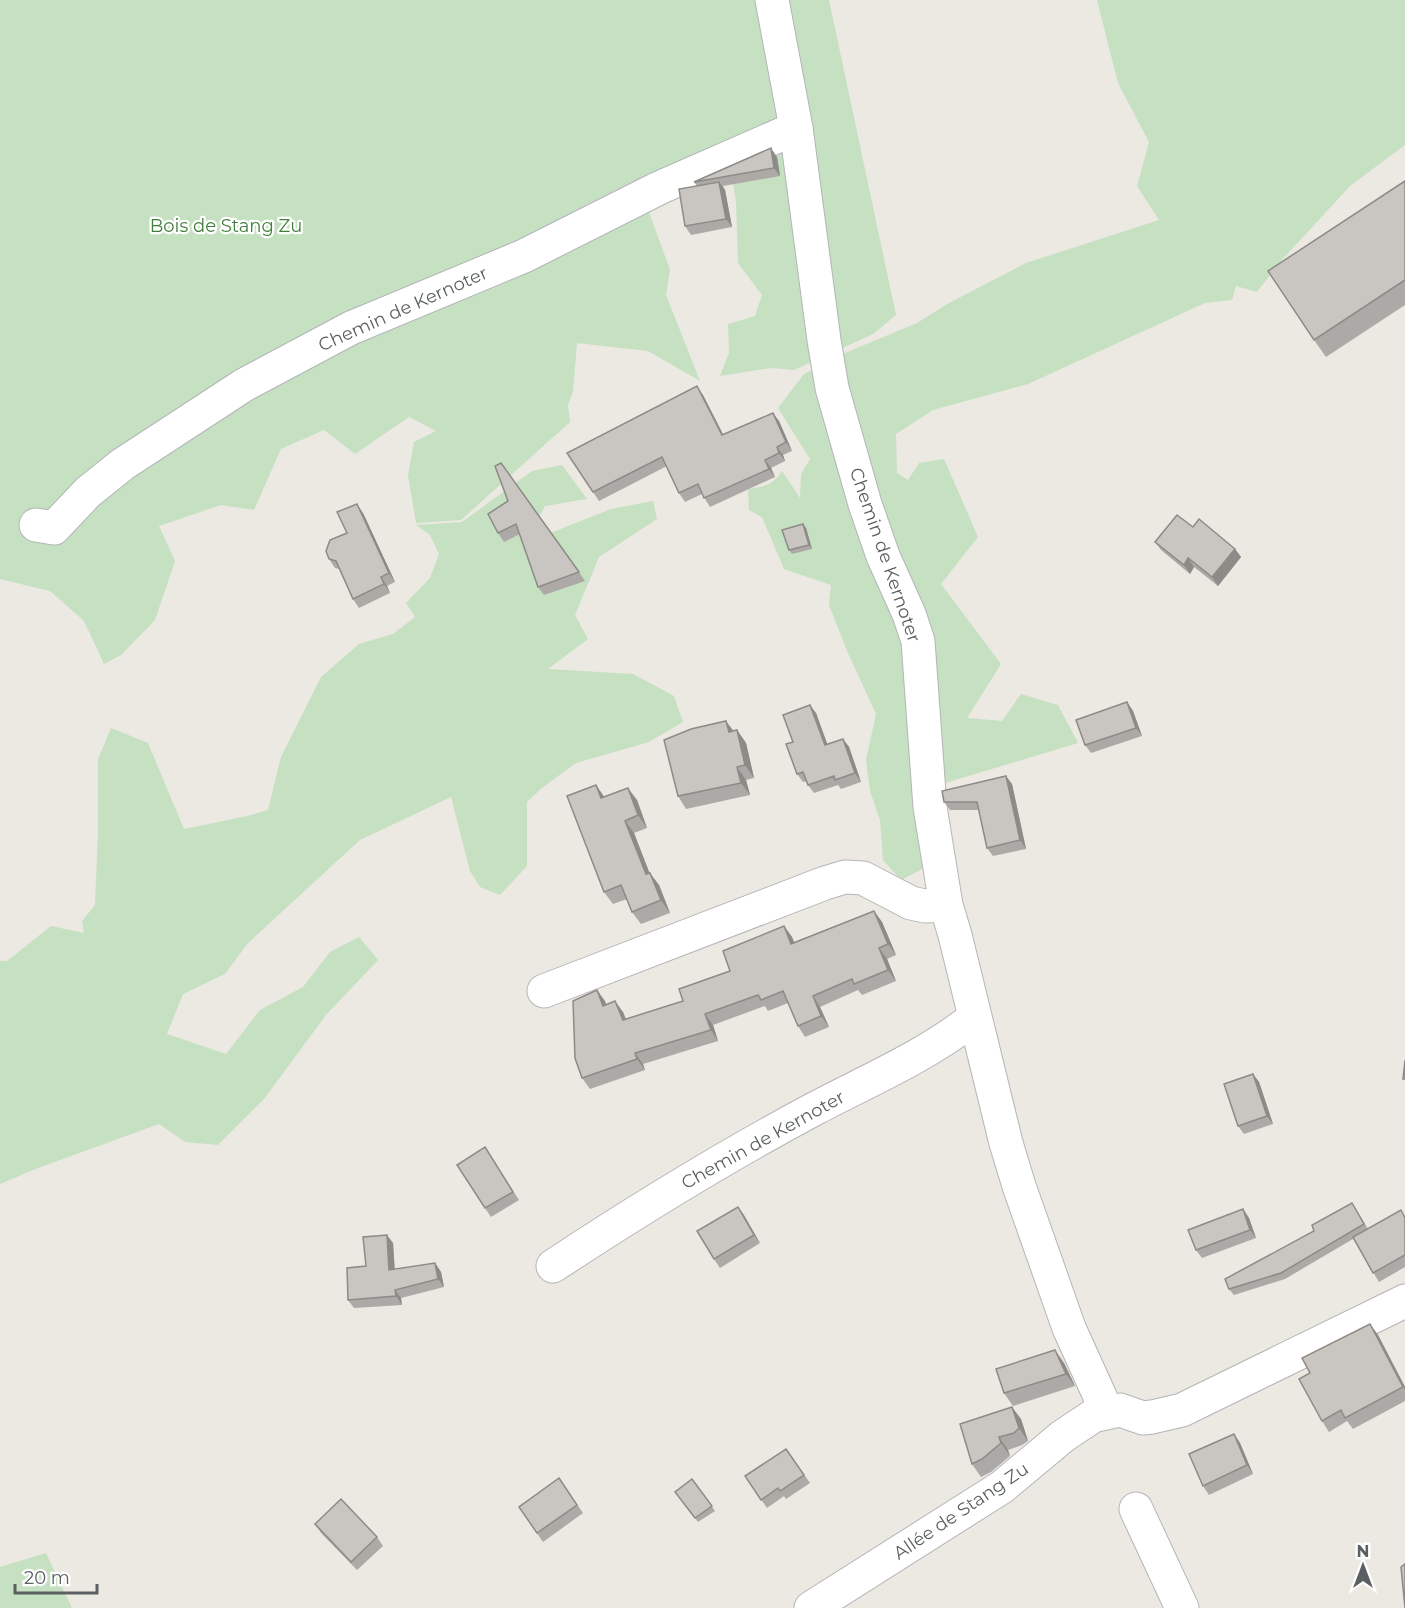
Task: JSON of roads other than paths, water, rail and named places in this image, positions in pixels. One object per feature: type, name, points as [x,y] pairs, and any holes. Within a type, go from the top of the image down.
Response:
[{"type":"street","name":"Chemin de Kernoter","points":[[772,0],[796,128],[832,388],[865,504],[883,556],[909,614],[918,641],[930,807],[946,905],[1006,1143],[1040,1251],[1069,1328],[1107,1412]]},
{"type":"street","name":"Chemin de Kernoter","points":[[36,525],[54,528],[88,492],[123,464],[244,385],[351,328],[524,256],[650,193],[796,128]]},
{"type":"street","points":[[544,991],[845,877],[863,878],[911,903],[925,906],[946,905]]},
{"type":"street","name":"Chemin de Kernoter","points":[[553,1266],[615,1225],[758,1141],[816,1108],[926,1052],[974,1018]]},
{"type":"street","points":[[1107,1412],[1125,1410],[1143,1418],[1182,1410],[1405,1301]]},
{"type":"street","name":"Allée de Stang Zu","points":[[811,1608],[1002,1487],[1063,1436],[1093,1416],[1107,1412]]},
{"type":"street","points":[[1136,1509],[1182,1608]]},
{"type":"park label","name":"Bois de Stang Zu","points":[[226,226]]}]
